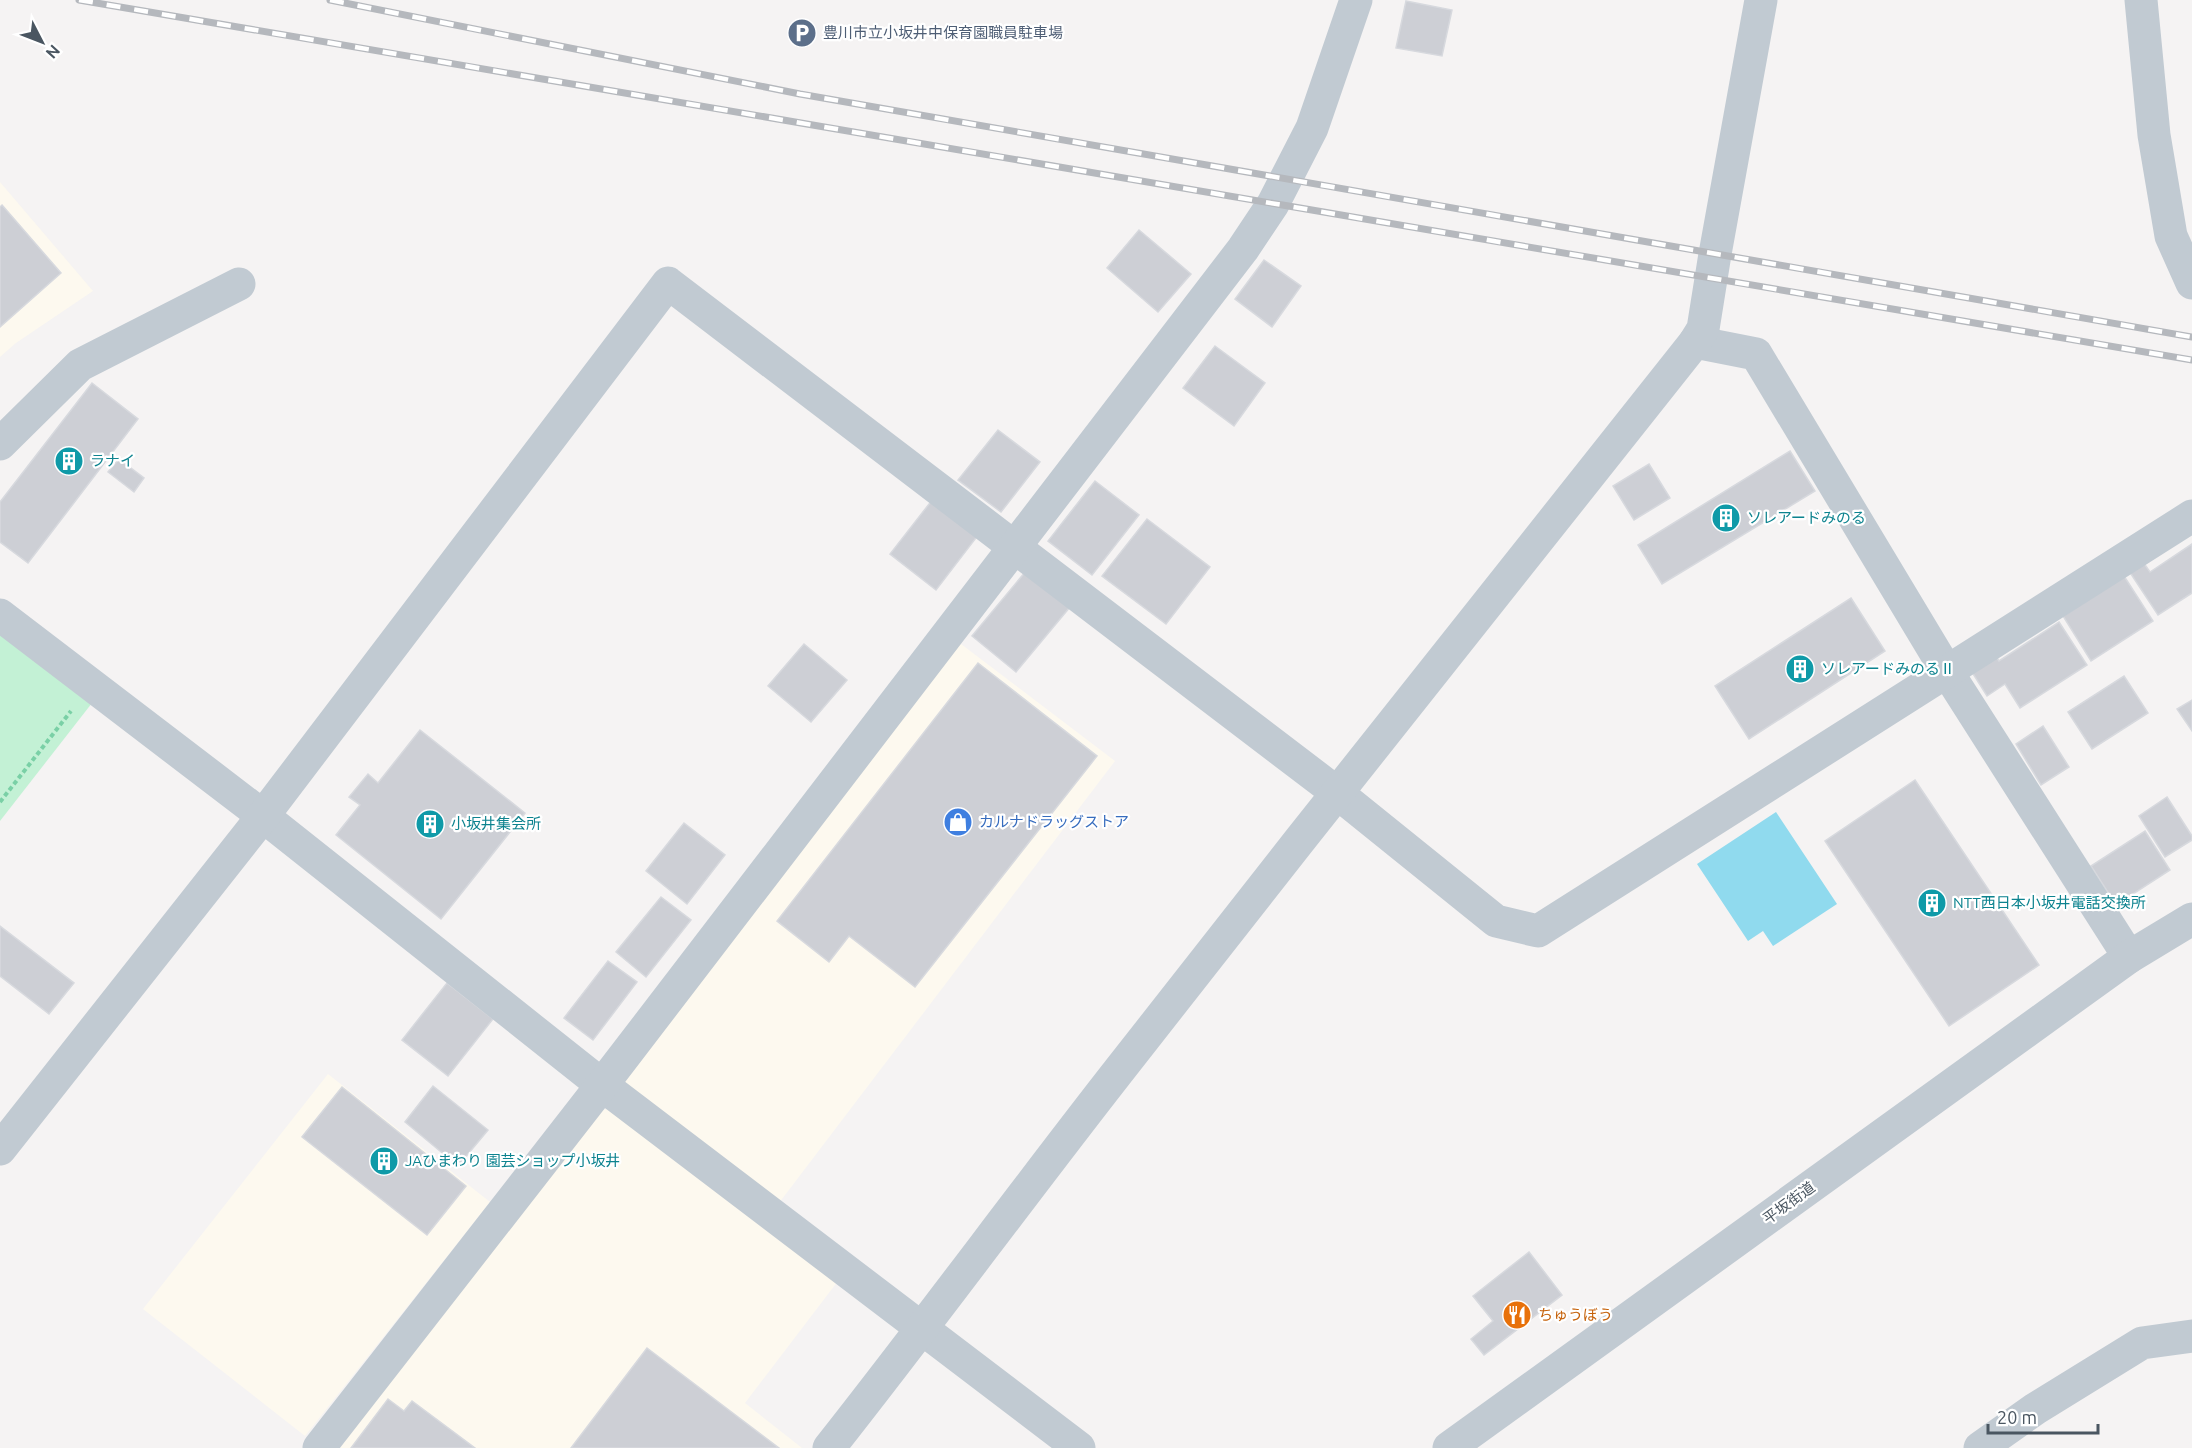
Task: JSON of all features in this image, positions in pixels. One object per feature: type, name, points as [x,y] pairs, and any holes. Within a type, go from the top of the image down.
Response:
[{"type":"street","points":[[320,1448],[602,1085],[1243,249],[1273,204],[1312,128],[1356,0]]},
{"type":"street","points":[[829,1448],[923,1329],[1120,1068],[1336,792],[1695,342],[1703,329],[1761,0]]},
{"type":"street","points":[[2141,0],[2154,135],[2171,236],[2192,283]]},
{"type":"street","points":[[0,1149],[263,816],[668,283],[1336,792],[1496,921],[1538,931],[2192,516]]},
{"type":"street","points":[[0,444],[80,365],[239,284]]},
{"type":"street","points":[[1695,342],[1756,354],[1946,670],[2129,957]]},
{"type":"street","points":[[0,615],[263,816],[602,1085],[1078,1448]]},
{"type":"street","name":"平坂街道","points":[[1449,1448],[2129,957],[2192,919]]},
{"type":"street","points":[[1980,1448],[2036,1409],[2142,1343],[2192,1336]]},
{"type":"path","points":[[0,802],[92,685]]},
{"type":"shaded area","points":[[0,182],[93,291],[16,343],[0,357]]},
{"type":"shaded area","points":[[957,641],[1115,761],[779,1203],[621,1083]]},
{"type":"shaded area","points":[[328,1074],[490,1202],[305,1436],[143,1309]]},
{"type":"shaded area","points":[[613,1109],[838,1281],[745,1403],[802,1448],[335,1448],[597,1110]]},
{"type":"green space","points":[[0,633],[92,703],[0,821]]},
{"type":"water","points":[[1776,812],[1837,904],[1773,946],[1763,931],[1748,941],[1697,864]]},
{"type":"building","points":[[1406,1],[1452,10],[1442,56],[1396,48]]},
{"type":"building","points":[[2,205],[61,273],[0,327],[0,207]]},
{"type":"building","points":[[1139,230],[1191,274],[1158,312],[1107,268]]},
{"type":"building","points":[[1264,260],[1301,286],[1272,327],[1235,299]]},
{"type":"building","points":[[1215,346],[1265,383],[1234,426],[1183,388]]},
{"type":"building","name":"ラナイ","points":[[92,383],[138,419],[28,563],[0,542],[0,502]]},
{"type":"building","points":[[998,430],[1040,462],[1001,512],[958,480]]},
{"type":"building","name":"ソレアードみのる","points":[[1790,451],[1815,491],[1662,584],[1638,545]]},
{"type":"building","points":[[119,459],[144,478],[134,492],[108,472]]},
{"type":"building","points":[[1649,464],[1670,498],[1634,520],[1613,486]]},
{"type":"building","points":[[1095,481],[1139,515],[1092,575],[1048,541]]},
{"type":"building","points":[[933,499],[979,534],[936,590],[890,554]]},
{"type":"building","points":[[1147,519],[1210,567],[1166,624],[1102,576]]},
{"type":"building","points":[[2192,544],[2192,593],[2158,615],[2127,568],[2141,559],[2150,572]]},
{"type":"building","points":[[1026,571],[1070,607],[1016,672],[972,636]]},
{"type":"building","points":[[2124,576],[2153,621],[2091,661],[2063,616]]},
{"type":"building","name":"ソレアードみのるⅡ","points":[[1851,598],[1885,651],[1749,739],[1715,686]]},
{"type":"building","points":[[2059,622],[2087,665],[2020,708],[2005,684],[1987,696],[1970,669],[1994,653],[1999,661]]},
{"type":"building","points":[[804,644],[847,680],[811,722],[768,686]]},
{"type":"building","points":[[978,663],[1097,756],[915,987],[849,936],[829,962],[777,921]]},
{"type":"building","points":[[2124,676],[2148,713],[2092,749],[2068,712]]},
{"type":"building","points":[[2192,700],[2192,731],[2177,709]]},
{"type":"building","points":[[2043,726],[2069,767],[2041,785],[2016,744]]},
{"type":"building","name":"小坂井集会所","points":[[420,730],[525,813],[441,919],[336,835],[360,805],[349,797],[368,774],[378,783]]},
{"type":"building","name":"NTT西日本小坂井電話交換所","points":[[1915,780],[2039,965],[1949,1026],[1825,841]]},
{"type":"building","points":[[2167,797],[2192,836],[2192,840],[2165,857],[2139,816]]},
{"type":"building","points":[[684,823],[725,855],[687,904],[646,871]]},
{"type":"building","points":[[2145,831],[2170,870],[2116,905],[2091,866]]},
{"type":"building","points":[[661,897],[691,920],[646,977],[616,952]]},
{"type":"building","points":[[0,926],[74,983],[49,1014],[0,976]]},
{"type":"building","points":[[608,961],[637,982],[593,1040],[564,1018]]},
{"type":"building","points":[[447,983],[493,1019],[448,1076],[402,1040]]},
{"type":"building","points":[[433,1086],[488,1130],[458,1166],[405,1122]]},
{"type":"building","name":"JAひまわり 園芸ショップ小坂井","points":[[342,1087],[466,1186],[427,1235],[302,1137]]},
{"type":"building","points":[[1529,1252],[1562,1295],[1484,1355],[1471,1339],[1493,1321],[1473,1296]]},
{"type":"building","points":[[647,1348],[779,1448],[571,1448]]},
{"type":"building","points":[[388,1399],[404,1411],[412,1401],[475,1448],[351,1448]]},
{"type":"railway","points":[[79,0],[2192,360]]},
{"type":"railway","points":[[330,0],[800,94],[2192,337]]},
{"type":"place","name":"豊川市立小坂井中保育園職員駐車場","points":[[802,33]]},
{"type":"place","name":"ラナイ","points":[[69,461]]},
{"type":"place","name":"ソレアードみのる","points":[[1726,518]]},
{"type":"place","name":"ソレアードみのるⅡ","points":[[1800,669]]},
{"type":"place","name":"カルナドラッグストア","points":[[958,822]]},
{"type":"place","name":"小坂井集会所","points":[[430,824]]},
{"type":"place","name":"NTT西日本小坂井電話交換所","points":[[1932,903]]},
{"type":"place","name":"JAひまわり 園芸ショップ小坂井","points":[[384,1161]]},
{"type":"place","name":"ちゅうぼう","points":[[1517,1315]]}]
